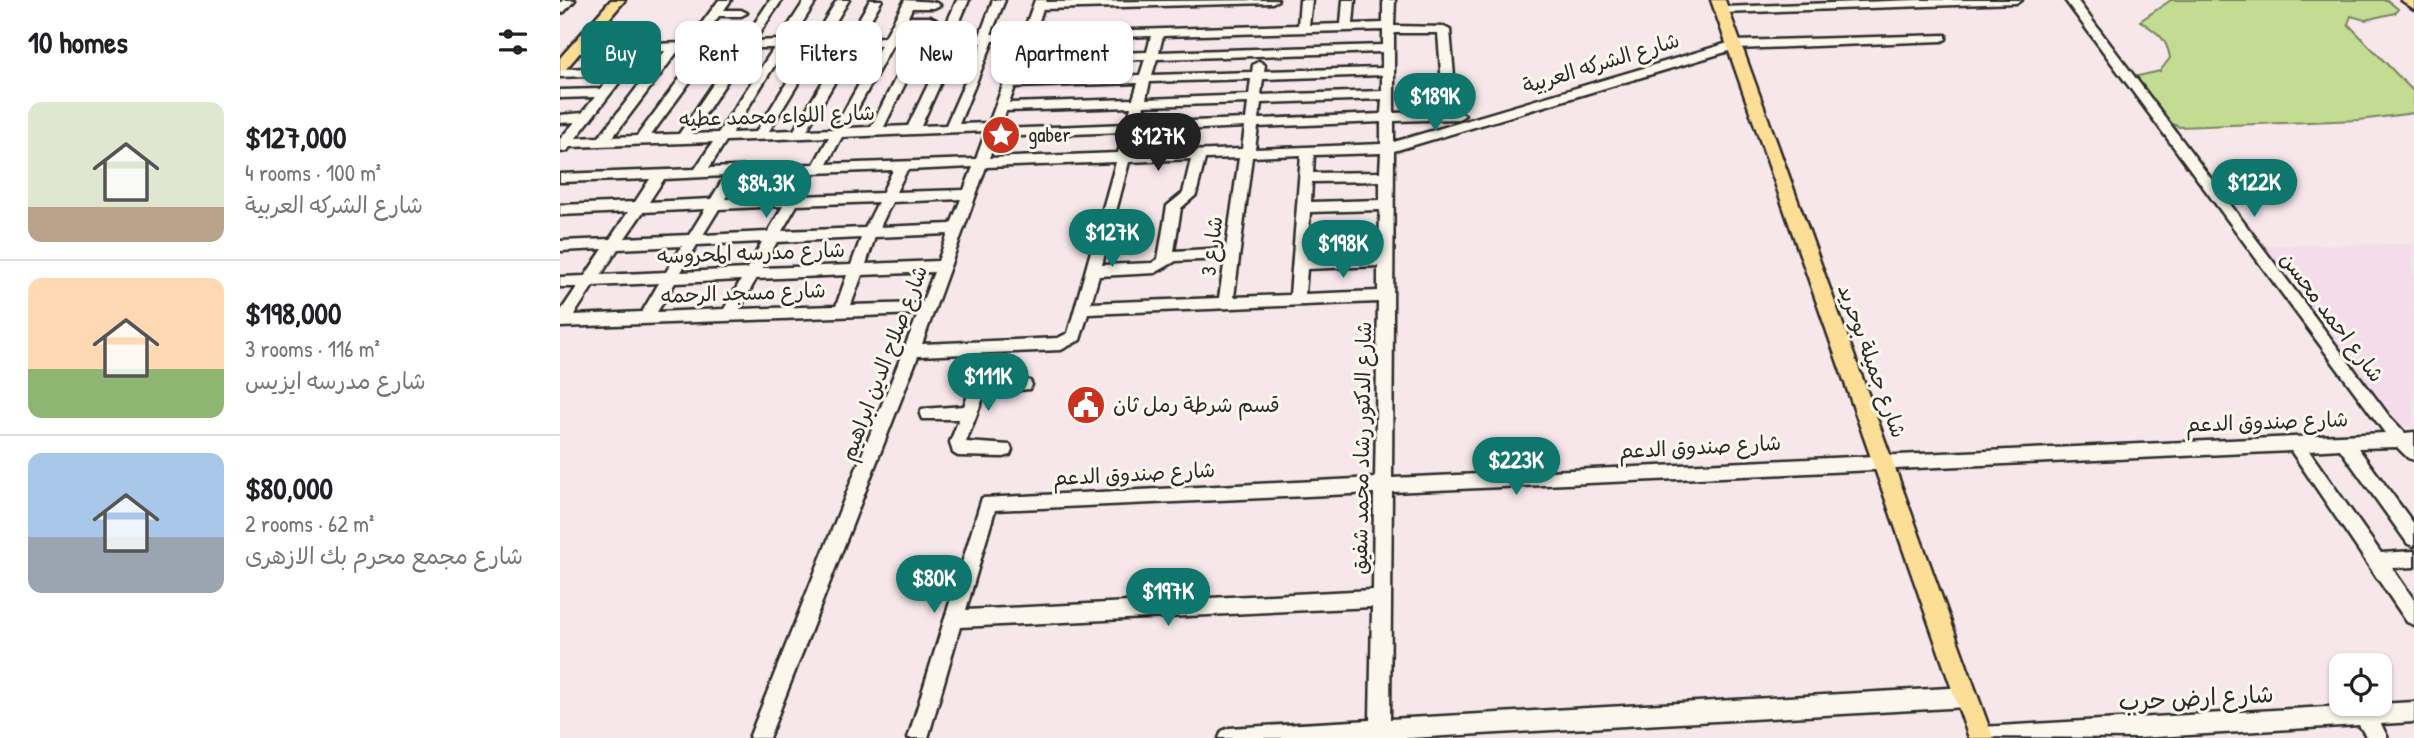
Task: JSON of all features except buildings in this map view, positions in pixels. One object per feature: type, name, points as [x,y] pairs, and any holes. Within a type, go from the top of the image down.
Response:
[{"type":"main road","points":[[560,51],[605,0]]},
{"type":"main road","points":[[601,21],[618,0]]},
{"type":"main road","points":[[2409,0],[2414,5]]},
{"type":"main road","name":"شارع جميلة بوحريد","points":[[1720,5],[1981,737]]},
{"type":"main road","points":[[560,67],[581,44]]},
{"type":"street","points":[[560,10],[569,0]]},
{"type":"street","points":[[709,21],[725,0]]},
{"type":"street","points":[[762,21],[776,0]]},
{"type":"street","points":[[797,21],[811,0]]},
{"type":"street","points":[[830,21],[843,0]]},
{"type":"street","points":[[864,21],[876,0]]},
{"type":"street","points":[[956,21],[963,0]]},
{"type":"street","points":[[951,128],[988,43],[985,32],[999,0]]},
{"type":"street","points":[[1303,28],[1306,0]]},
{"type":"street","points":[[1347,27],[1349,0]]},
{"type":"street","name":"شارع الدكتور رشاد محمد شفيق","points":[[1380,730],[1389,0]]},
{"type":"street","points":[[1720,5],[2016,0]]},
{"type":"street","name":"شارع احمد محسن","points":[[2071,0],[2383,421],[2411,444]]},
{"type":"street","points":[[729,315],[792,201],[838,133],[910,3],[934,5]]},
{"type":"street","points":[[1040,3],[1074,16],[1187,17],[1267,10],[1303,28],[1444,30],[1451,115]]},
{"type":"street","name":"شارع صلاح الدين ابراهيم","points":[[1033,21],[1040,3]]},
{"type":"street","points":[[1074,16],[1187,17],[1267,10]]},
{"type":"street","name":"شارع 3","points":[[1226,303],[1267,10]]},
{"type":"street","points":[[715,13],[741,13]]},
{"type":"street","points":[[912,351],[1065,343],[1075,336],[1152,56],[1152,17]]},
{"type":"street","points":[[901,20],[930,20]]},
{"type":"street","points":[[977,36],[991,36]]},
{"type":"street","name":"شارع الشركه العربية","points":[[563,182],[699,173],[1388,148],[1735,45],[1942,37]]},
{"type":"street","points":[[882,39],[896,39]]},
{"type":"street","points":[[661,46],[675,46]]},
{"type":"street","points":[[603,141],[675,46]]},
{"type":"street","points":[[1133,57],[1388,48]]},
{"type":"street","points":[[576,50],[581,50]]},
{"type":"street","points":[[699,173],[776,54]]},
{"type":"street","points":[[1133,79],[1388,71]]},
{"type":"street","points":[[560,73],[581,72]]},
{"type":"street","points":[[562,146],[612,84]]},
{"type":"street","points":[[641,140],[682,84]]},
{"type":"street","points":[[683,138],[719,84]]},
{"type":"street","points":[[760,135],[792,84]]},
{"type":"street","points":[[798,134],[828,84]]},
{"type":"street","points":[[876,131],[899,84]]},
{"type":"street","points":[[913,130],[932,84]]},
{"type":"street","name":"شارع صلاح الدين ابراهيم","points":[[759,738],[912,351],[1010,84]]},
{"type":"street","points":[[560,94],[605,93]]},
{"type":"street","points":[[1001,107],[1388,95]]},
{"type":"street","name":"شارع اللواء محمد عطيه","points":[[562,146],[603,141],[951,128],[993,130],[1132,127],[1480,115]]},
{"type":"street","points":[[560,119],[586,117]]},
{"type":"street","points":[[1297,300],[1308,151]]},
{"type":"street","points":[[1164,261],[1174,206],[1189,195],[1199,155]]},
{"type":"street","points":[[841,311],[859,270],[870,233],[902,166]]},
{"type":"street","points":[[646,318],[734,172]]},
{"type":"street","points":[[561,321],[660,175]]},
{"type":"street","points":[[1306,178],[1388,176]]},
{"type":"street","points":[[560,210],[970,194]]},
{"type":"street","points":[[1304,207],[1387,205]]},
{"type":"street","points":[[560,246],[957,229]]},
{"type":"street","points":[[1093,271],[1151,268],[1173,256],[1233,253]]},
{"type":"street","points":[[1300,264],[1386,261]]},
{"type":"street","name":"شارع مدرسه المحروسه","points":[[560,282],[943,266]]},
{"type":"street","points":[[1083,309],[1385,296]]},
{"type":"street","name":"شارع مسجد الرحمه","points":[[561,321],[928,308]]},
{"type":"street","points":[[1004,450],[964,451],[959,448],[968,412],[979,387],[1024,384]]},
{"type":"street","points":[[928,414],[968,412]]},
{"type":"street","points":[[2344,442],[2414,538]]},
{"type":"street","name":"شارع صندوق الدعم","points":[[953,619],[988,503],[1883,461],[2344,442],[2411,444]]},
{"type":"street","points":[[2295,444],[2414,616]]},
{"type":"street","points":[[2376,561],[2414,559]]},
{"type":"street","points":[[918,738],[953,619],[1381,598]]},
{"type":"street","points":[[1229,738],[1967,697]]},
{"type":"street","name":"شارع ارض حرب","points":[[2392,713],[2414,712]]},
{"type":"street","name":"شارع ارض حرب","points":[[1981,737],[2246,730],[2356,716]]},
{"type":"street","points":[[2365,716],[2378,738]]},
{"type":"shaded area","points":[[2414,244],[2414,426],[2400,427],[2260,245]]},
{"type":"green space","points":[[2171,0],[2387,0],[2398,9],[2395,13],[2365,20],[2351,16],[2348,24],[2414,92],[2414,113],[2359,120],[2179,127],[2172,124],[2152,106],[2138,76],[2160,71],[2170,58],[2160,36],[2140,21]]},
{"type":"place","name":"gaber","points":[[1001,135]]},
{"type":"place","name":"قسم شرطة رمل ثان","points":[[1086,405]]}]
